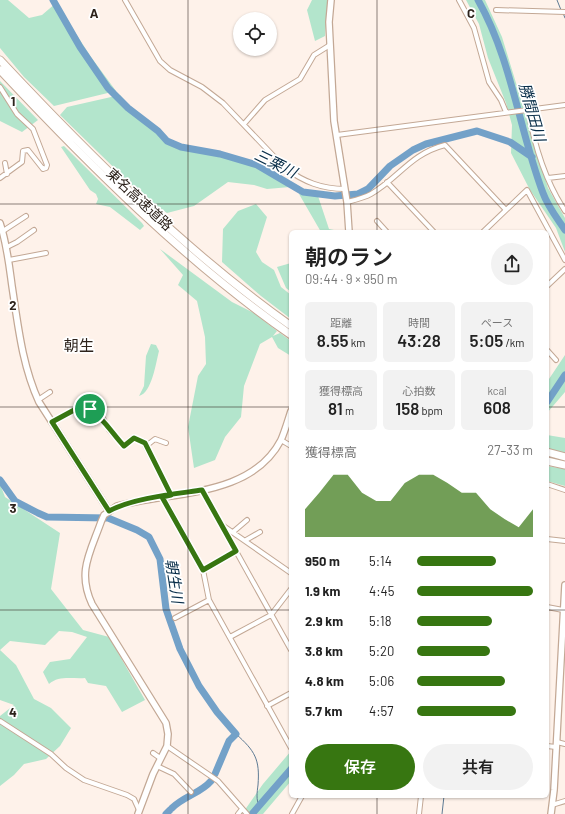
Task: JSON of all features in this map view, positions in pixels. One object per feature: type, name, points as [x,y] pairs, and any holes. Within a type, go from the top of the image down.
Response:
[{"type":"highway","name":"東名高速道路","points":[[0,60],[67,129],[172,229],[246,292],[289,324]]},
{"type":"highway","name":"東名高速道路","points":[[0,70],[89,161],[169,236],[230,288],[289,333]]},
{"type":"highway","points":[[549,453],[565,457]]},
{"type":"highway","points":[[549,461],[565,465]]},
{"type":"street","points":[[125,0],[160,61],[170,70],[202,87],[223,103],[285,168],[294,175],[314,185],[333,189],[345,189]]},
{"type":"street","points":[[331,0],[330,46],[337,135],[348,202],[349,230]]},
{"type":"street","points":[[459,0],[474,28],[489,82],[508,112]]},
{"type":"street","points":[[496,10],[565,12]]},
{"type":"street","points":[[244,124],[265,100],[300,79],[314,55],[330,46]]},
{"type":"street","points":[[0,87],[17,114],[33,129],[47,164],[46,168],[43,169],[28,150],[24,151],[22,162],[0,178]]},
{"type":"street","points":[[337,135],[565,105]]},
{"type":"street","points":[[527,109],[548,178],[565,211]]},
{"type":"street","points":[[348,202],[371,194],[411,161],[427,151],[445,146],[506,210]]},
{"type":"street","points":[[5,163],[8,173],[13,177]]},
{"type":"street","points":[[548,178],[565,176]]},
{"type":"street","points":[[387,182],[432,230]]},
{"type":"street","points":[[485,230],[527,190],[549,230]]},
{"type":"street","points":[[3,231],[26,216]]},
{"type":"street","points":[[377,221],[385,230]]},
{"type":"street","points":[[0,223],[7,246],[20,340],[30,383],[38,400],[109,511]]},
{"type":"street","points":[[7,246],[17,242],[34,230]]},
{"type":"street","points":[[549,231],[565,260]]},
{"type":"street","points":[[9,260],[46,253]]},
{"type":"street","points":[[549,284],[565,269]]},
{"type":"street","points":[[549,352],[556,360]]},
{"type":"street","points":[[38,400],[50,392]]},
{"type":"street","points":[[52,422],[76,409],[87,406],[102,418],[124,446],[134,438],[143,441],[171,495]]},
{"type":"street","points":[[139,812],[160,758],[167,746],[168,734],[166,724],[92,604],[85,588],[85,566],[101,522],[104,515],[109,511],[123,505],[202,490],[222,485],[245,476],[266,459],[281,440],[289,417]]},
{"type":"street","points":[[146,446],[155,439],[166,443]]},
{"type":"street","points":[[281,440],[289,445]]},
{"type":"street","points":[[549,485],[565,490]]},
{"type":"street","points":[[202,490],[289,646]]},
{"type":"street","points":[[162,497],[203,570],[210,600],[289,744]]},
{"type":"street","points":[[233,532],[248,520]]},
{"type":"street","points":[[222,525],[246,540],[289,572]]},
{"type":"street","points":[[246,540],[260,532]]},
{"type":"street","points":[[549,539],[565,541]]},
{"type":"street","points":[[203,570],[236,551]]},
{"type":"street","points":[[551,814],[565,585]]},
{"type":"street","points":[[230,637],[271,615],[289,592]]},
{"type":"street","points":[[175,618],[210,600]]},
{"type":"street","points":[[549,607],[563,610]]},
{"type":"street","points":[[268,706],[289,694]]},
{"type":"street","points":[[0,720],[45,750],[66,768],[84,780],[127,794],[134,799],[139,812]]},
{"type":"street","points":[[549,746],[565,744]]},
{"type":"street","points":[[167,746],[218,781],[247,814]]},
{"type":"street","points":[[153,753],[160,758]]},
{"type":"street","points":[[157,766],[174,774],[191,792]]},
{"type":"street","points":[[292,814],[301,798]]},
{"type":"street","points":[[419,814],[421,798]]},
{"type":"street","points":[[552,805],[565,801]]},
{"type":"street","points":[[238,814],[242,809]]},
{"type":"green space","points":[[0,0],[8,0],[29,18],[42,15],[56,3],[91,57],[116,91],[54,106],[24,77],[0,48]]},
{"type":"green space","points":[[312,0],[328,0],[325,36],[315,41],[307,10]]},
{"type":"green space","points":[[466,0],[485,0],[502,37],[548,188],[565,218],[565,252],[556,228],[530,190],[511,153],[512,125],[506,103],[488,58],[479,24]]},
{"type":"green space","points":[[0,81],[38,120],[22,132],[0,121]]},
{"type":"green space","points":[[120,95],[137,114],[176,147],[211,152],[255,163],[290,187],[267,189],[254,185],[228,182],[194,206],[167,213],[143,196],[60,115],[67,107]]},
{"type":"green space","points":[[64,146],[142,223],[144,226],[140,230],[110,207],[96,204],[98,199],[96,194],[90,190],[61,147]]},
{"type":"green space","points":[[299,194],[318,196],[329,229],[334,230],[320,230]]},
{"type":"green space","points":[[256,204],[267,217],[256,252],[262,262],[274,270],[281,287],[289,293],[289,317],[261,296],[222,262],[223,229],[238,211]]},
{"type":"green space","points":[[160,249],[232,302],[254,313],[277,331],[273,336],[280,333],[289,340],[289,355],[278,348],[272,337],[260,344],[244,386],[241,417],[225,437],[215,460],[194,468],[188,427],[198,376],[206,364],[205,337],[197,301],[178,285],[183,275]]},
{"type":"green space","points":[[289,264],[289,290],[286,288],[277,267]]},
{"type":"green space","points":[[151,344],[156,345],[159,351],[150,383],[143,394],[139,396],[144,386],[146,356]]},
{"type":"green space","points":[[565,355],[565,392],[549,411],[549,379]]},
{"type":"green space","points":[[549,435],[565,438],[565,454],[549,450]]},
{"type":"green space","points":[[549,466],[565,469],[565,486],[549,482]]},
{"type":"green space","points":[[0,484],[5,497],[60,533],[51,589],[83,630],[109,637],[145,700],[122,712],[106,686],[88,683],[85,678],[61,678],[49,684],[43,672],[50,662],[70,659],[87,637],[72,632],[59,631],[45,645],[10,641],[0,650]]},
{"type":"green space","points":[[0,650],[16,665],[34,699],[51,708],[71,728],[60,746],[46,759],[24,764],[14,775],[0,786],[0,716],[14,705],[0,700]]},
{"type":"green space","points":[[289,753],[289,783],[263,814],[242,814],[263,784]]},
{"type":"waterway","name":"三栗川","points":[[53,0],[80,47],[108,88],[128,108],[158,131],[167,141],[181,147],[220,154],[257,165],[303,192],[335,196],[358,194],[368,189],[390,166],[413,150],[426,144],[477,131],[510,142],[532,157]]},
{"type":"waterway","name":"勝間田川","points":[[478,0],[490,23],[499,47],[543,193],[550,208],[565,230]]},
{"type":"waterway","points":[[557,0],[561,10]]},
{"type":"waterway","points":[[563,13],[565,18]]},
{"type":"waterway","name":"勝間田川","points":[[549,399],[565,375]]},
{"type":"waterway","name":"朝生川","points":[[0,480],[15,501],[47,517],[108,518],[137,530],[149,537],[160,559],[166,609],[180,649],[199,686],[217,712],[236,734],[229,741],[215,774]]},
{"type":"waterway","points":[[236,734],[248,745],[257,762],[257,798],[259,806]]},
{"type":"waterway","name":"勝間田川","points":[[252,814],[289,771]]},
{"type":"waterway","name":"朝生川","points":[[172,808],[182,800],[202,789],[211,781]]},
{"type":"waterway","points":[[119,794],[129,798]]},
{"type":"waterway","points":[[442,814],[444,798]]},
{"type":"waterway","name":"朝生川","points":[[166,814],[170,810]]},
{"type":"district","name":"朝生","points":[[79,345]]},
{"type":"route","points":[[90,409],[87,406],[83,406],[52,422],[109,511],[118,506],[171,495],[202,490],[236,551],[203,570],[162,497],[171,495],[145,443],[134,438],[124,446],[102,418],[90,409]]}]
